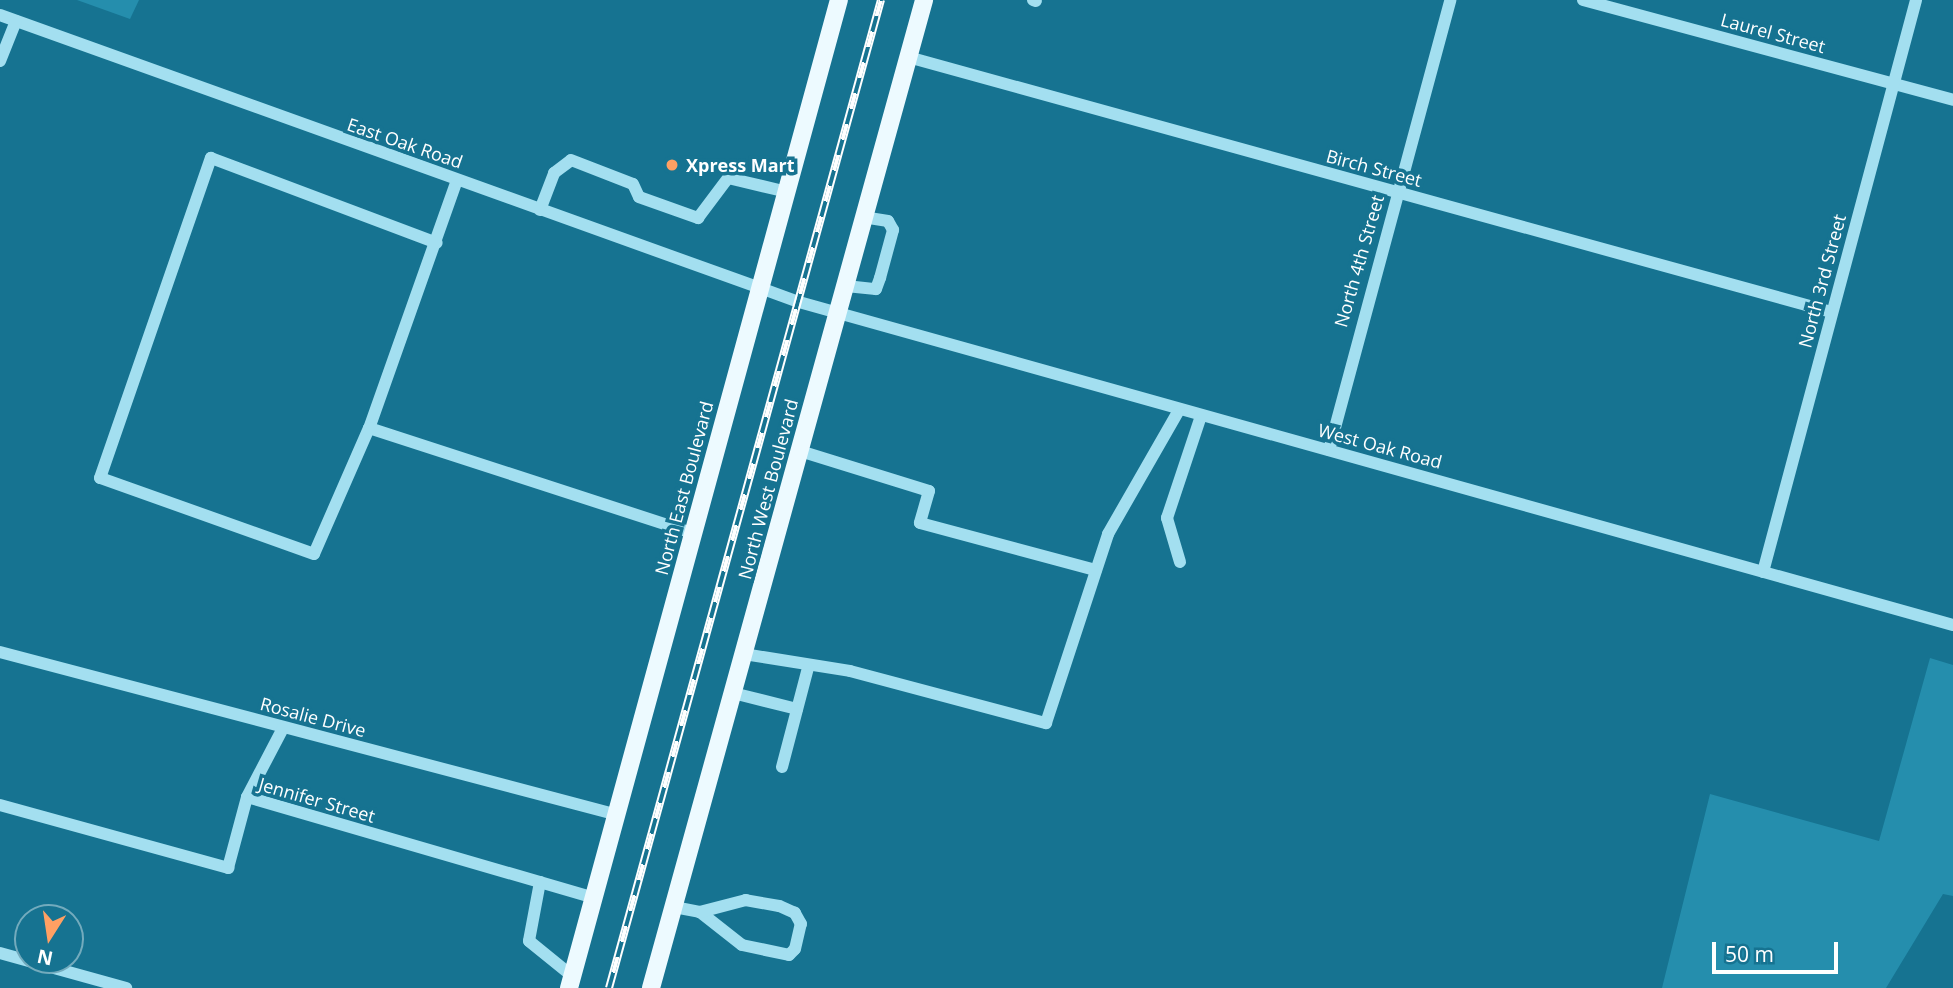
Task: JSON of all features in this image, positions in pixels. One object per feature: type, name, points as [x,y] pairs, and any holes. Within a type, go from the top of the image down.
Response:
[{"type":"main road","name":"North East Boulevard","points":[[571,982],[839,0]]},
{"type":"main road","name":"North West Boulevard","points":[[651,988],[924,0]]},
{"type":"street","name":"North 4th Street","points":[[1329,450],[1396,192],[1450,0]]},
{"type":"street","name":"Laurel Street","points":[[1583,0],[1953,100]]},
{"type":"street","name":"North 3rd Street","points":[[1763,572],[1916,0]]},
{"type":"street","name":"East Oak Road","points":[[0,15],[799,302]]},
{"type":"street","points":[[0,61],[16,21]]},
{"type":"street","name":"Birch Street","points":[[908,57],[1831,312]]},
{"type":"street","points":[[437,243],[211,158],[100,478],[314,554],[369,428],[437,243],[457,180]]},
{"type":"street","points":[[540,210],[554,173],[571,160],[633,184],[639,197],[698,218],[728,178],[787,192]]},
{"type":"street","points":[[846,286],[876,289],[893,230],[881,218],[864,217]]},
{"type":"street","name":"West Oak Road","points":[[799,302],[1953,625]]},
{"type":"street","points":[[744,653],[808,668],[850,671],[1046,723],[1108,534],[1179,410]]},
{"type":"street","points":[[1180,562],[1167,518],[1201,416]]},
{"type":"street","points":[[369,428],[693,533]]},
{"type":"street","points":[[800,451],[929,491],[920,523],[1096,570]]},
{"type":"street","name":"Rosalie Drive","points":[[0,652],[618,815]]},
{"type":"street","points":[[782,767],[808,668]]},
{"type":"street","points":[[733,693],[797,709]]},
{"type":"street","points":[[247,797],[283,728]]},
{"type":"street","name":"Jennifer Street","points":[[0,805],[228,868],[247,797],[596,898]]},
{"type":"street","points":[[540,881],[529,941],[571,982]]},
{"type":"street","points":[[674,907],[700,912],[746,900],[779,906],[795,913],[801,924],[795,949],[789,955],[742,945],[700,912]]},
{"type":"street","points":[[0,954],[126,988]]},
{"type":"shaded area","points":[[77,0],[139,0],[130,19]]},
{"type":"shaded area","points":[[1930,658],[1953,665],[1953,896],[1943,894],[1886,988],[1662,988],[1710,794],[1879,841]]},
{"type":"railway","points":[[609,988],[881,0]]},
{"type":"place","name":"Xpress Mart","points":[[672,165]]}]
